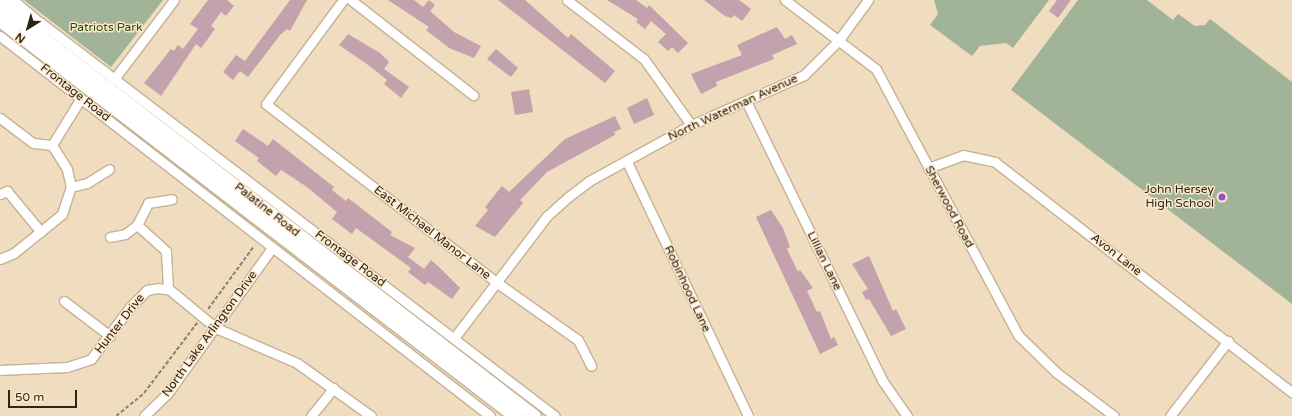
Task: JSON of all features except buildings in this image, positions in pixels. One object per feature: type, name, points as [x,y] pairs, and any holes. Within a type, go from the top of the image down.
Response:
[{"type":"highway","points":[[11,0],[164,130]]},
{"type":"highway","name":"Palatine Road","points":[[0,5],[534,416]]},
{"type":"highway","name":"Palatine Road","points":[[0,20],[515,416]]},
{"type":"street","name":"Frontage Road","points":[[11,0],[555,416]]},
{"type":"street","points":[[114,79],[174,0]]},
{"type":"street","name":"East Michael Manor Lane","points":[[343,0],[266,104],[496,282],[578,340],[591,366]]},
{"type":"street","points":[[351,0],[473,95]]},
{"type":"street","points":[[567,0],[644,60],[691,125]]},
{"type":"street","name":"Sherwood Road","points":[[784,0],[876,69],[1018,335],[1057,373],[1114,416]]},
{"type":"street","name":"North Waterman Avenue","points":[[454,338],[547,216],[589,181],[628,162],[691,125],[747,103],[804,75],[838,41],[868,0]]},
{"type":"street","name":"Frontage Road","points":[[0,36],[81,98],[269,252],[490,416]]},
{"type":"street","points":[[52,145],[81,98]]},
{"type":"street","name":"Lillian Lane","points":[[747,103],[882,380],[907,416]]},
{"type":"street","points":[[0,118],[33,143],[52,145]]},
{"type":"street","points":[[0,259],[14,253],[62,214],[71,187],[68,169],[52,145]]},
{"type":"street","name":"Avon Lane","points":[[928,168],[963,155],[995,162],[1292,392]]},
{"type":"street","name":"Robinhood Lane","points":[[628,162],[743,414]]},
{"type":"street","points":[[71,187],[87,183],[109,169]]},
{"type":"street","points":[[0,194],[7,191],[41,232]]},
{"type":"street","points":[[110,237],[125,234],[137,225],[148,204],[172,199]]},
{"type":"street","points":[[137,225],[166,251],[168,289],[216,328],[287,357],[334,388],[372,416]]},
{"type":"street","name":"North Lake Arlington Drive","points":[[144,416],[167,394],[216,328],[269,252]]},
{"type":"street","name":"Hunter Drive","points":[[0,370],[80,364],[92,359],[147,290],[168,289]]},
{"type":"street","points":[[64,301],[110,336]]},
{"type":"street","points":[[1170,416],[1228,341]]},
{"type":"street","points":[[311,416],[334,388]]},
{"type":"path","points":[[116,416],[144,393],[254,246],[269,252]]},
{"type":"green space","name":"Patriots Park","points":[[24,0],[163,0],[111,67]]},
{"type":"green space","points":[[934,0],[1049,0],[1013,48],[1006,43],[980,46],[972,56],[930,25],[938,14]]},
{"type":"green space","name":"John Hersey High School","points":[[1078,0],[1147,0],[1173,20],[1178,14],[1195,26],[1205,25],[1210,19],[1292,82],[1292,304],[1011,90]]},
{"type":"place","name":"John Hersey High School","points":[[1222,197]]}]
